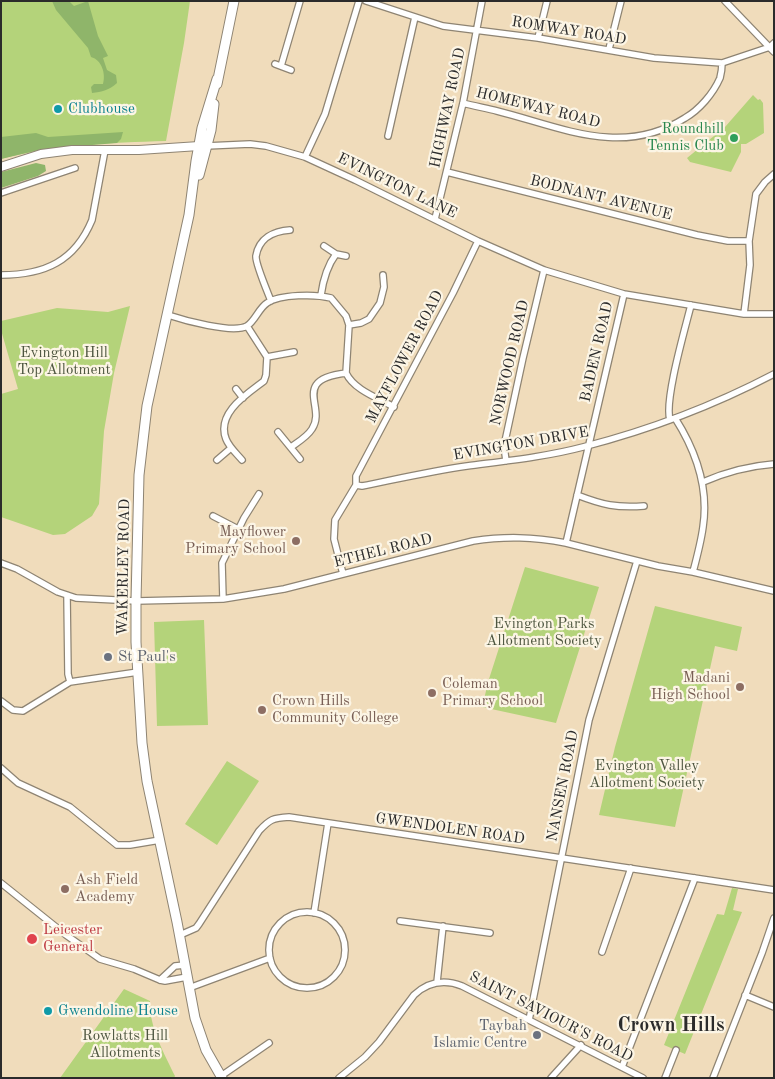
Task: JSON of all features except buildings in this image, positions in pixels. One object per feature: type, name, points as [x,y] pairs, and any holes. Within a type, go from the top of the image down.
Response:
[{"type":"highway","name":"WAKERLEY ROAD","points":[[222,1077],[199,1034],[144,765],[136,601],[139,475],[143,431],[203,146],[202,128],[218,79],[234,1]]},
{"type":"main road","name":"EVINGTON LANE","points":[[1,167],[41,154],[72,150],[203,146]]},
{"type":"street","points":[[290,70],[278,65],[300,1]]},
{"type":"street","points":[[305,157],[325,114],[359,1]]},
{"type":"street","name":"ROMWAY ROAD","points":[[366,1],[443,26],[538,38],[654,58],[722,63],[772,47]]},
{"type":"street","name":"HIGHWAY ROAD","points":[[435,219],[463,103],[482,1]]},
{"type":"street","points":[[538,38],[547,1]]},
{"type":"street","points":[[609,50],[621,1]]},
{"type":"street","points":[[724,1],[772,47]]},
{"type":"street","points":[[388,136],[415,17]]},
{"type":"street","name":"HOMEWAY ROAD","points":[[463,103],[496,110],[588,136],[622,138],[641,135],[672,126],[692,114],[704,102],[720,78],[722,63]]},
{"type":"street","name":"EVINGTON LANE","points":[[203,146],[250,144],[266,146],[305,157],[478,241],[544,270],[624,294],[744,314],[774,314]]},
{"type":"street","points":[[1,275],[45,269],[66,257],[75,249],[88,230],[92,220],[105,150]]},
{"type":"street","points":[[1,193],[75,168]]},
{"type":"street","name":"BODNANT AVENUE","points":[[447,172],[697,234],[728,241],[749,241]]},
{"type":"street","points":[[744,314],[750,265],[749,241],[756,194],[774,174]]},
{"type":"street","points":[[271,301],[256,258],[261,243],[276,231],[290,230]]},
{"type":"street","name":"MAYFLOWER ROAD","points":[[356,485],[356,476],[394,407],[478,241]]},
{"type":"street","points":[[324,246],[336,254],[346,256]]},
{"type":"street","points":[[321,295],[331,261],[336,254]]},
{"type":"street","name":"NORWOOD ROAD","points":[[506,461],[504,446],[544,270]]},
{"type":"street","points":[[349,325],[361,324],[370,319],[380,303],[384,287],[383,275]]},
{"type":"street","name":"BADEN ROAD","points":[[566,543],[624,294]]},
{"type":"street","points":[[168,316],[234,329],[247,326],[264,306],[271,301],[310,295],[321,295],[331,298],[346,316],[349,325],[346,373],[349,380],[394,407]]},
{"type":"street","points":[[691,305],[668,407],[673,419],[687,436],[699,465],[703,482],[703,527],[693,572]]},
{"type":"street","points":[[242,460],[225,439],[226,420],[229,411],[264,381],[267,357],[247,326]]},
{"type":"street","points":[[267,357],[294,352]]},
{"type":"street","points":[[291,447],[312,428],[315,419],[314,392],[319,382],[330,375],[346,373]]},
{"type":"street","name":"EVINGTON DRIVE","points":[[356,485],[362,486],[426,473],[540,456],[588,445],[673,419],[725,398],[774,374]]},
{"type":"street","points":[[236,389],[243,398]]},
{"type":"street","points":[[278,432],[300,459]]},
{"type":"street","points":[[217,460],[231,448]]},
{"type":"street","points":[[703,482],[726,472],[774,464]]},
{"type":"street","points":[[343,574],[334,539],[336,520],[356,485]]},
{"type":"street","points":[[223,599],[222,563],[238,529],[259,494]]},
{"type":"street","points":[[577,495],[602,505],[623,508],[644,506]]},
{"type":"street","points":[[213,516],[238,529]]},
{"type":"street","name":"ETHEL ROAD","points":[[1,563],[17,569],[58,592],[91,600],[223,599],[284,589],[473,541],[502,537],[551,540],[774,591]]},
{"type":"street","name":"NANSEN ROAD","points":[[529,1020],[589,720],[637,561]]},
{"type":"street","points":[[68,595],[68,674],[70,682]]},
{"type":"street","points":[[1,701],[13,710],[24,711],[70,682],[138,672]]},
{"type":"street","points":[[1,768],[18,783],[70,807],[117,845],[125,846],[160,840]]},
{"type":"street","name":"GWENDOLEN ROAD","points":[[180,935],[196,928],[260,831],[271,819],[289,817],[774,890]]},
{"type":"street","points":[[314,913],[328,823]]},
{"type":"street","points":[[602,952],[631,868]]},
{"type":"street","points":[[622,1067],[695,878]]},
{"type":"street","points":[[1,883],[66,935],[100,959],[134,969],[160,980],[187,977]]},
{"type":"street","points":[[298,913],[314,913],[327,917],[341,931],[345,947],[344,961],[330,980],[317,986],[304,988],[292,984],[281,977],[270,958],[271,940],[278,926],[288,917],[298,913]]},
{"type":"street","points":[[713,1078],[774,918]]},
{"type":"street","points":[[400,921],[490,932]]},
{"type":"street","points":[[339,1078],[365,1057],[379,1042],[420,989],[437,982],[443,926]]},
{"type":"street","points":[[189,988],[270,958]]},
{"type":"street","points":[[160,980],[175,966],[185,965]]},
{"type":"street","name":"SAINT SAVIOUR'S ROAD","points":[[437,982],[453,982],[462,986],[643,1078]]},
{"type":"street","points":[[745,995],[774,1007]]},
{"type":"street","points":[[222,1077],[269,1042]]},
{"type":"street","points":[[551,1078],[581,1045]]},
{"type":"street","points":[[665,1078],[676,1050]]},
{"type":"green space","points":[[1,1],[190,1],[166,141],[63,147],[1,159]]},
{"type":"green space","points":[[52,1],[69,1],[74,6],[88,1],[98,36],[108,56],[103,58],[107,70],[116,75],[117,83],[105,90],[92,93],[91,87],[94,84],[103,84],[102,68],[98,61],[91,57],[88,48],[56,10]]},
{"type":"green space","name":"Roundhill Tennis Club","points":[[753,95],[763,103],[764,133],[746,144],[741,144],[741,152],[731,172],[690,162],[687,158],[725,127]]},
{"type":"green space","points":[[123,132],[121,139],[117,143],[43,149],[1,159],[1,137],[36,133],[48,137]]},
{"type":"green space","points":[[36,163],[45,165],[46,171],[38,176],[1,188],[1,172]]},
{"type":"green space","name":"Evington Hill Top Allotment","points":[[130,306],[114,373],[104,431],[99,504],[92,516],[65,534],[53,535],[1,517],[1,394],[18,389],[1,330],[1,321],[57,308],[108,312]]},
{"type":"green space","name":"Evington Parks Allotment Society","points":[[525,567],[599,587],[556,723],[482,707],[489,679]]},
{"type":"green space","name":"Evington Valley Allotment Society","points":[[655,606],[742,627],[737,651],[715,646],[675,827],[599,815],[615,747]]},
{"type":"green space","points":[[204,620],[208,725],[157,726],[154,622]]},
{"type":"green space","points":[[227,761],[259,781],[217,845],[185,824]]},
{"type":"green space","points":[[732,888],[738,889],[733,910],[742,912],[685,1054],[664,1045],[717,914],[724,915]]},
{"type":"green space","name":"Rowlatts Hill Allotments","points":[[124,989],[150,1001],[150,1011],[155,1030],[175,1076],[174,1078],[60,1078]]},
{"type":"place","name":"Clubhouse","points":[[58,109]]},
{"type":"place","name":"Roundhill Tennis Club","points":[[734,138]]},
{"type":"place","name":"Mayflower Primary School","points":[[296,541]]},
{"type":"place","name":"St Paul's","points":[[108,657]]},
{"type":"place","name":"Madani High School","points":[[740,687]]},
{"type":"place","name":"Coleman Primary School","points":[[432,693]]},
{"type":"place","name":"Crown Hills Community College","points":[[262,710]]},
{"type":"place","name":"Ash Field Academy","points":[[65,889]]},
{"type":"place","name":"Leicester General","points":[[32,939]]},
{"type":"place","name":"Gwendoline House","points":[[48,1011]]},
{"type":"place","name":"Taybah Islamic Centre","points":[[537,1035]]},
{"type":"district","name":"Crown Hills","points":[[671,1026]]}]
